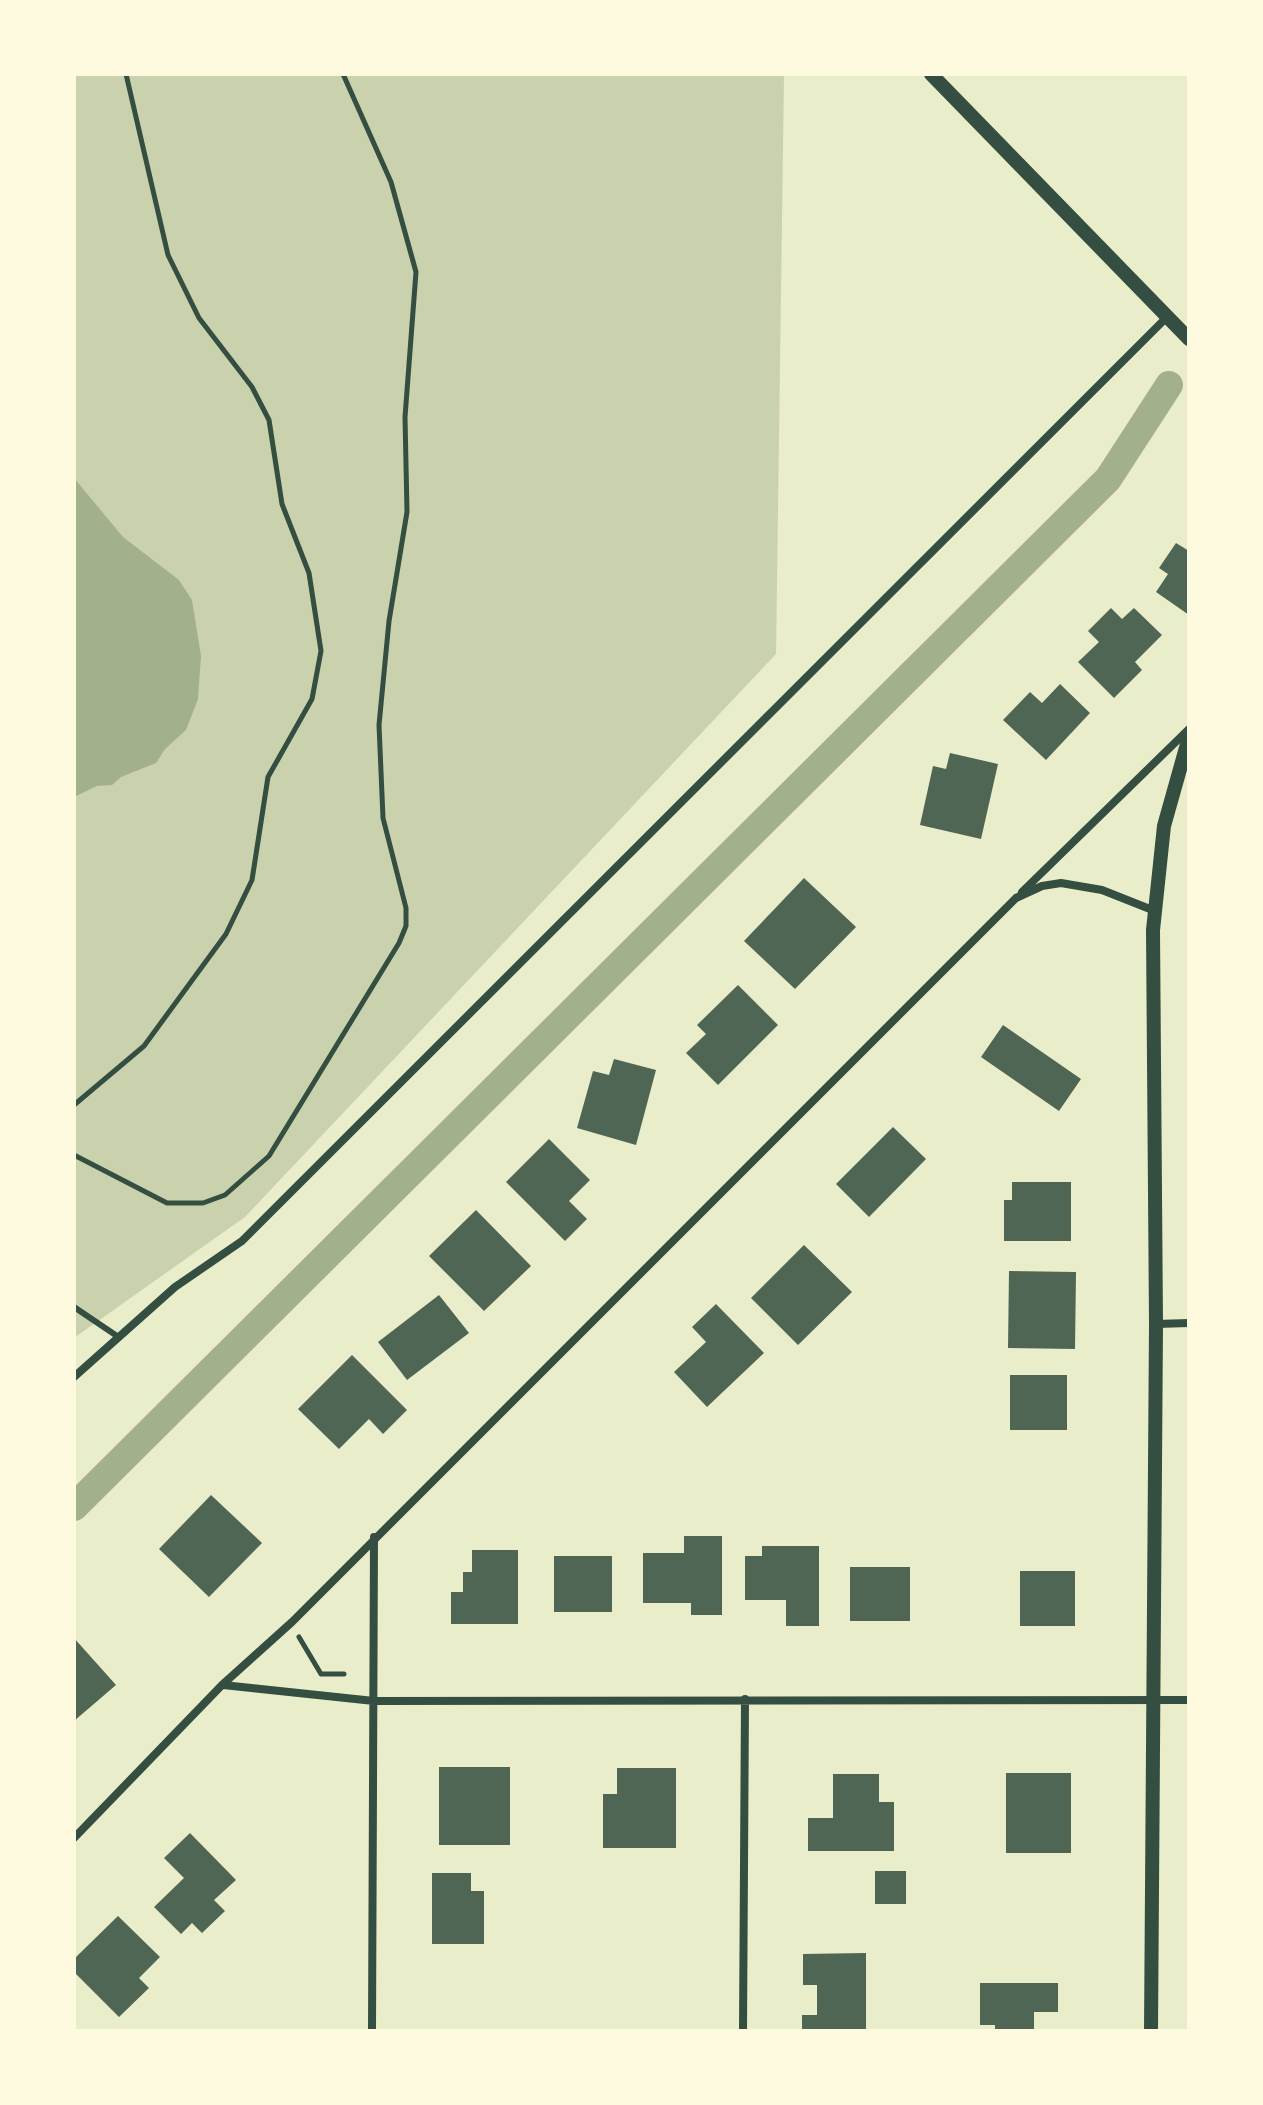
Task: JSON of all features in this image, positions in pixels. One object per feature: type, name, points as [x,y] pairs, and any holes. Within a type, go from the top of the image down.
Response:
[{"type":"street","points":[[931,74],[1189,339]]},
{"type":"street","points":[[74,1377],[175,1287],[242,1241],[1167,317]]},
{"type":"street","points":[[74,1838],[222,1685],[292,1622],[1189,729]]},
{"type":"street","points":[[1151,2031],[1156,1324],[1155,911],[1164,826],[1189,737]]},
{"type":"street","points":[[1016,898],[1042,886],[1061,883],[1102,890],[1155,911]]},
{"type":"street","points":[[1156,1324],[1189,1323]]},
{"type":"street","points":[[372,2031],[374,1537]]},
{"type":"street","points":[[222,1685],[374,1701],[1189,1700]]},
{"type":"street","points":[[743,2031],[745,1699]]},
{"type":"lane","points":[[74,1307],[117,1336]]},
{"type":"path","points":[[74,1105],[144,1046],[226,934],[252,880],[268,777],[312,699],[321,651],[309,573],[282,504],[269,420],[252,387],[199,318],[168,255],[126,74]]},
{"type":"path","points":[[74,1155],[167,1203],[203,1203],[225,1195],[269,1156],[391,956],[406,926],[406,908],[383,818],[379,725],[389,621],[407,512],[405,417],[416,272],[391,182],[343,74]]},
{"type":"path","points":[[298,1636],[321,1674],[344,1674]]},
{"type":"shaded area","points":[[74,74],[784,74],[776,654],[245,1217],[74,1338]]},
{"type":"shaded area","points":[[74,478],[123,537],[179,580],[192,600],[201,656],[198,699],[186,730],[165,749],[156,763],[121,777],[112,785],[97,786],[74,797]]},
{"type":"building","points":[[1176,543],[1189,551],[1189,615],[1156,592],[1168,574],[1159,568]]},
{"type":"building","points":[[1111,608],[1122,619],[1134,608],[1162,635],[1135,662],[1142,670],[1114,698],[1078,662],[1099,642],[1088,631]]},
{"type":"building","points":[[1060,684],[1090,713],[1046,760],[1003,720],[1030,692],[1042,703]]},
{"type":"building","points":[[950,753],[998,764],[981,839],[920,825],[933,766],[946,769]]},
{"type":"building","points":[[804,878],[856,927],[795,989],[744,941]]},
{"type":"building","points":[[738,985],[778,1025],[718,1085],[686,1053],[706,1034],[697,1025]]},
{"type":"building","points":[[1003,1025],[1081,1079],[1059,1111],[981,1057]]},
{"type":"building","points":[[614,1059],[656,1070],[636,1145],[577,1128],[593,1071],[609,1075]]},
{"type":"building","points":[[893,1127],[926,1159],[869,1217],[836,1184]]},
{"type":"building","points":[[549,1139],[590,1180],[569,1201],[587,1219],[565,1241],[506,1182]]},
{"type":"building","points":[[1012,1182],[1071,1182],[1071,1241],[1004,1241],[1004,1200],[1012,1200]]},
{"type":"building","points":[[476,1210],[531,1266],[484,1311],[429,1256]]},
{"type":"building","points":[[804,1245],[852,1292],[798,1345],[751,1298]]},
{"type":"building","points":[[1009,1271],[1076,1272],[1075,1349],[1008,1348]]},
{"type":"building","points":[[439,1295],[469,1333],[407,1380],[378,1342]]},
{"type":"building","points":[[716,1304],[764,1353],[707,1407],[674,1372],[706,1342],[692,1327]]},
{"type":"building","points":[[352,1355],[407,1410],[383,1434],[369,1419],[339,1449],[298,1409]]},
{"type":"building","points":[[1010,1375],[1067,1375],[1067,1430],[1010,1430]]},
{"type":"building","points":[[211,1495],[262,1543],[209,1597],[159,1549]]},
{"type":"building","points":[[684,1536],[722,1536],[722,1615],[691,1615],[691,1603],[643,1603],[643,1553],[684,1553]]},
{"type":"building","points":[[762,1546],[819,1546],[819,1626],[786,1626],[786,1600],[745,1600],[745,1556],[762,1556]]},
{"type":"building","points":[[472,1550],[518,1550],[518,1624],[451,1624],[451,1592],[463,1592],[463,1572],[472,1572]]},
{"type":"building","points":[[554,1556],[612,1556],[612,1612],[554,1612]]},
{"type":"building","points":[[850,1567],[910,1567],[910,1621],[850,1621]]},
{"type":"building","points":[[1020,1571],[1075,1571],[1075,1626],[1020,1626]]},
{"type":"building","points":[[74,1638],[116,1685],[74,1721]]},
{"type":"building","points":[[439,1767],[510,1767],[510,1845],[439,1845]]},
{"type":"building","points":[[617,1768],[676,1768],[676,1848],[603,1848],[603,1794],[617,1794]]},
{"type":"building","points":[[1006,1773],[1071,1773],[1071,1853],[1006,1853]]},
{"type":"building","points":[[833,1774],[879,1774],[879,1802],[894,1802],[894,1851],[808,1851],[808,1818],[833,1818]]},
{"type":"building","points":[[190,1833],[236,1880],[214,1900],[225,1911],[202,1933],[192,1923],[181,1934],[154,1907],[184,1878],[164,1858]]},
{"type":"building","points":[[875,1871],[906,1871],[906,1904],[875,1904]]},
{"type":"building","points":[[432,1873],[471,1873],[471,1891],[484,1891],[484,1944],[432,1944]]},
{"type":"building","points":[[118,1916],[160,1957],[139,1978],[149,1988],[119,2017],[74,1972],[74,1959]]},
{"type":"building","points":[[866,1953],[866,2031],[802,2031],[802,2015],[817,2015],[817,1985],[803,1985],[803,1954]]},
{"type":"building","points":[[980,1983],[1058,1983],[1058,2012],[1034,2012],[1034,2031],[995,2031],[995,2025],[980,2025]]},
{"type":"waterway","points":[[74,1507],[1108,479],[1169,385]]}]
